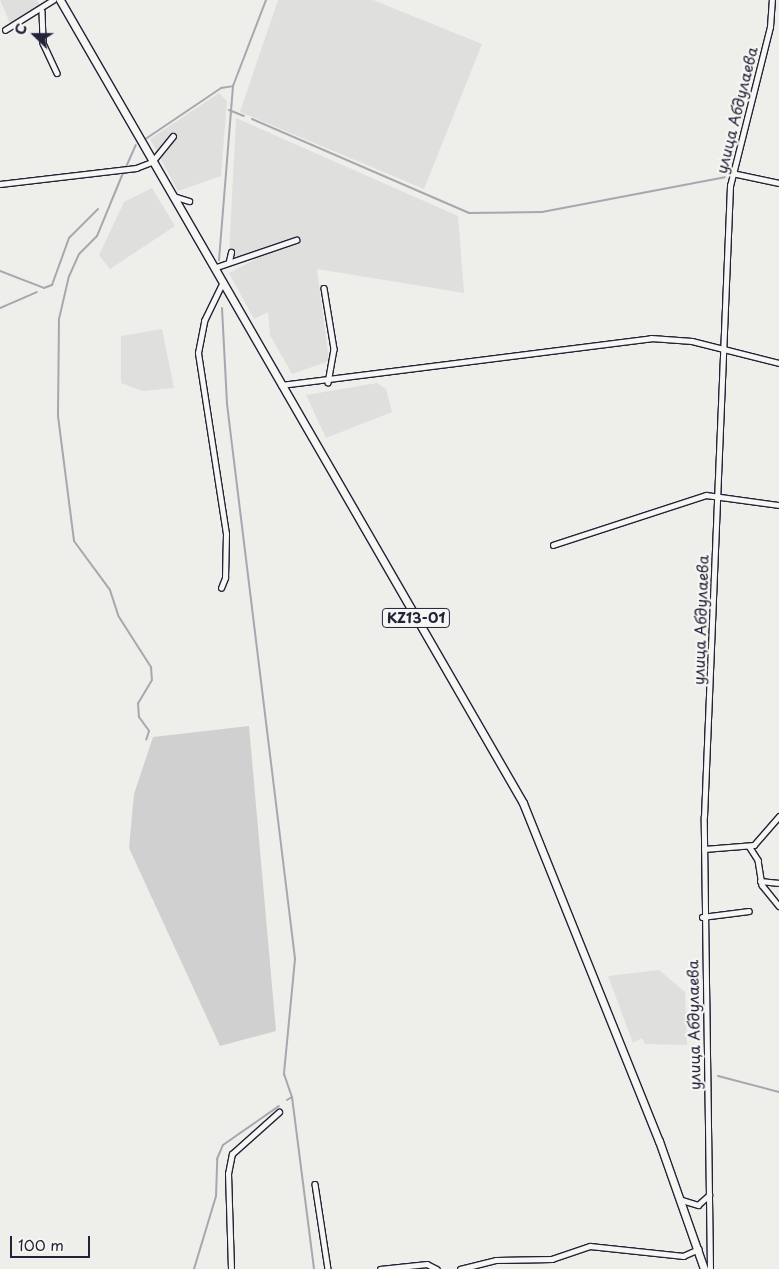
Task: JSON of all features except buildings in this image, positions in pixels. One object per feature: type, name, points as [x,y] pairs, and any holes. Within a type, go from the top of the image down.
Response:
[{"type":"highway","name":"KZ13-01","points":[[60,0],[213,269],[526,810],[682,1200],[704,1269]]},
{"type":"street","points":[[5,30],[42,11],[53,0]]},
{"type":"street","name":"улица Абдулаева","points":[[710,1269],[710,1194],[702,917],[717,495],[732,173],[770,26],[772,0]]},
{"type":"street","points":[[42,11],[44,43],[57,73]]},
{"type":"street","points":[[0,184],[131,169],[152,162],[173,136]]},
{"type":"street","points":[[732,173],[779,183]]},
{"type":"street","points":[[172,195],[189,201]]},
{"type":"street","points":[[213,269],[229,261],[296,240]]},
{"type":"street","points":[[229,261],[232,252]]},
{"type":"street","points":[[221,588],[225,578],[226,534],[198,352],[204,321],[222,284]]},
{"type":"street","points":[[324,288],[334,349],[328,382]]},
{"type":"street","points":[[281,385],[328,382],[595,343],[670,339],[724,347],[779,362]]},
{"type":"street","points":[[553,545],[610,522],[717,495],[779,505]]},
{"type":"street","points":[[704,849],[750,846],[760,841],[779,816]]},
{"type":"street","points":[[750,846],[758,860],[760,881],[779,906]]},
{"type":"street","points":[[760,881],[779,883]]},
{"type":"street","points":[[702,917],[749,911]]},
{"type":"street","points":[[231,1269],[229,1162],[235,1149],[279,1112]]},
{"type":"street","points":[[315,1184],[328,1269]]},
{"type":"street","points":[[682,1200],[698,1205],[710,1194]]},
{"type":"street","points":[[460,1269],[496,1260],[552,1259],[590,1246],[683,1256],[699,1249]]},
{"type":"street","points":[[380,1269],[427,1264],[437,1269]]},
{"type":"shaded area","points":[[0,0],[37,0],[40,5],[10,23]]},
{"type":"shaded area","points":[[278,0],[373,0],[482,44],[424,189],[240,112]]},
{"type":"shaded area","points":[[219,93],[227,101],[221,176],[178,191],[150,139]]},
{"type":"shaded area","points":[[236,118],[458,216],[464,293],[317,269],[329,361],[292,374],[270,335],[268,312],[254,319],[229,273],[256,259],[229,255]]},
{"type":"shaded area","points":[[152,188],[175,226],[110,269],[99,255],[124,202]]},
{"type":"shaded area","points":[[162,329],[174,388],[142,391],[121,383],[121,336]]},
{"type":"shaded area","points":[[377,383],[386,389],[392,412],[326,438],[306,395]]},
{"type":"shaded area","points":[[249,726],[276,1031],[220,1046],[129,848],[134,794],[153,737]]},
{"type":"shaded area","points":[[659,970],[685,992],[687,1045],[645,1044],[642,1038],[633,1043],[608,976]]},
{"type":"waterway","points":[[219,260],[233,86],[266,0]]},
{"type":"waterway","points":[[144,140],[221,88],[233,86]]},
{"type":"waterway","points":[[229,110],[244,116]]},
{"type":"waterway","points":[[252,119],[469,213],[542,212],[725,177]]},
{"type":"waterway","points":[[126,167],[136,145]]},
{"type":"waterway","points":[[123,173],[97,236],[79,254],[69,276],[59,319],[58,416],[74,541],[110,590],[119,617],[151,667],[152,680],[138,703],[139,717],[149,731],[146,740]]},
{"type":"waterway","points":[[0,271],[44,288],[52,285],[69,238],[98,209]]},
{"type":"waterway","points":[[0,308],[37,292]]},
{"type":"waterway","points":[[222,308],[227,404],[295,959],[284,1074],[292,1097],[314,1269]]},
{"type":"waterway","points":[[718,1076],[779,1092]]},
{"type":"waterway","points":[[287,1100],[292,1097]]},
{"type":"waterway","points":[[194,1269],[216,1196],[217,1159],[223,1145],[279,1106]]}]
